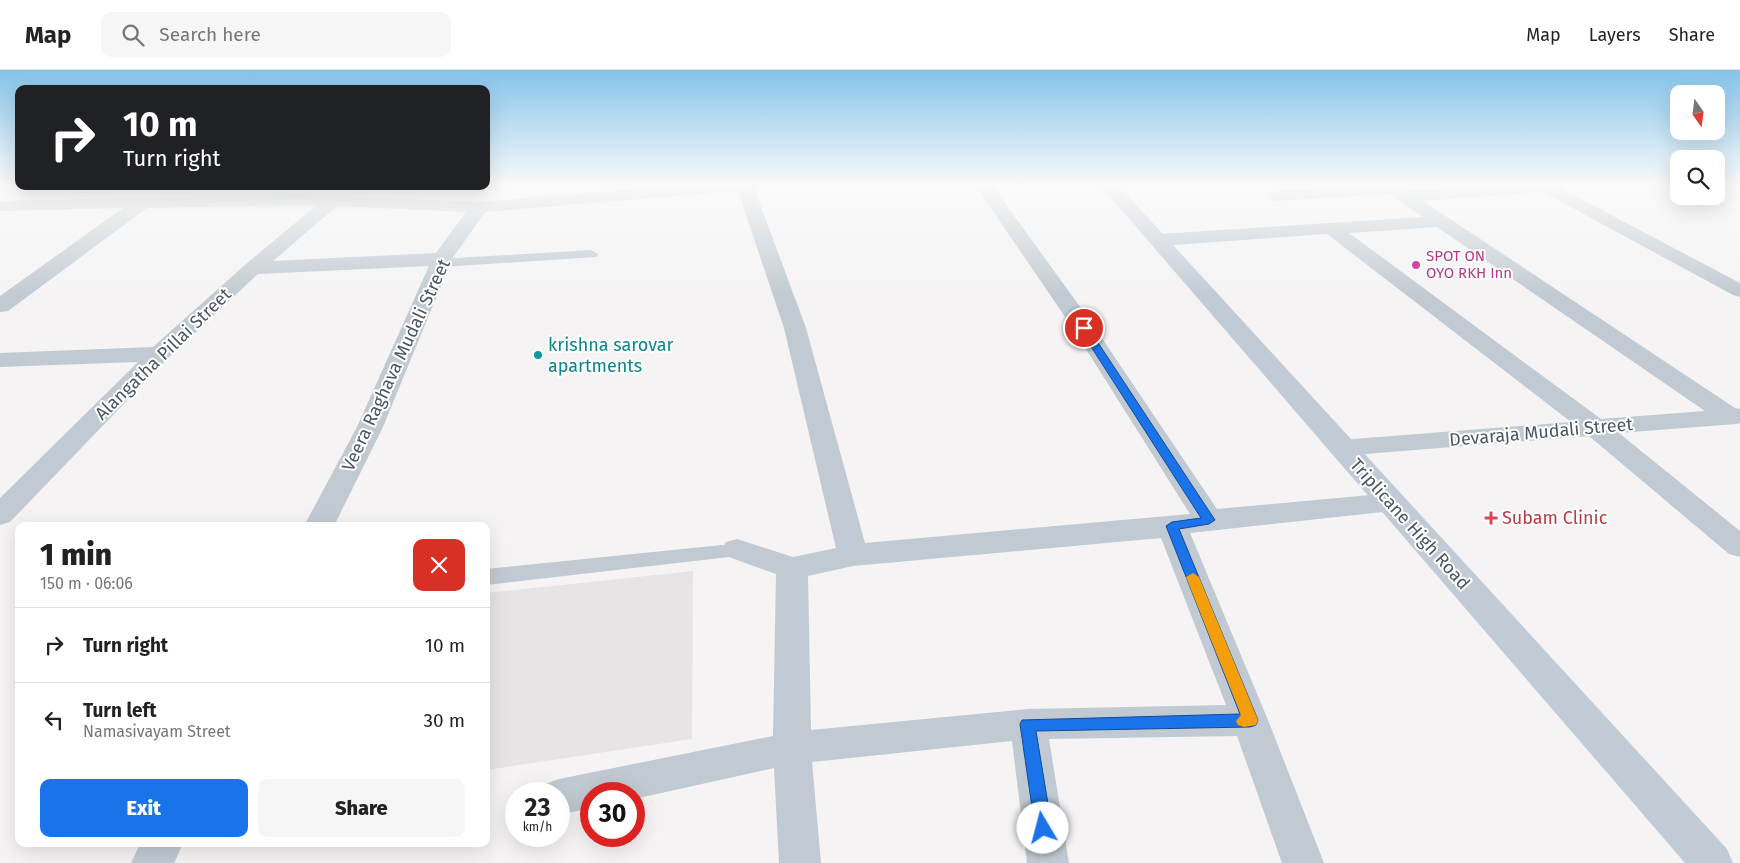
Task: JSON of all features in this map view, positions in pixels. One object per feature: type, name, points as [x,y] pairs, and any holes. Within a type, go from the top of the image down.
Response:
[{"type":"main road","name":"Triplicane High Road","points":[[1143,222],[1341,448],[1392,502],[1712,863]]},
{"type":"street","points":[[0,306],[116,222]]},
{"type":"street","name":"Alangatha Pillai Street","points":[[0,515],[159,354],[253,268],[308,222]]},
{"type":"street","name":"Veera Raghava Mudali Street","points":[[321,522],[370,427],[442,261],[469,222]]},
{"type":"street","points":[[759,222],[795,328],[853,555]]},
{"type":"street","points":[[1009,222],[1084,328],[1209,520]]},
{"type":"street","points":[[1159,240],[1421,222]]},
{"type":"street","points":[[1442,222],[1734,416]]},
{"type":"street","points":[[1611,222],[1740,291]]},
{"type":"street","points":[[1329,227],[1596,428],[1740,547]]},
{"type":"street","points":[[253,268],[442,261]]},
{"type":"street","points":[[0,360],[159,354]]},
{"type":"street","name":"Devaraja Mudali Street","points":[[1341,448],[1734,416]]},
{"type":"street","points":[[730,551],[792,568],[853,555],[1172,526],[1209,520],[1392,502]]},
{"type":"street","points":[[1172,526],[1250,720],[1303,863]]},
{"type":"street","points":[[792,568],[792,748],[800,863]]},
{"type":"street","points":[[570,795],[792,748],[1028,724],[1250,720]]},
{"type":"street","points":[[1028,724],[1048,863]]},
{"type":"street","points":[[152,863],[160,847]]},
{"type":"lane","points":[[442,261],[591,254]]},
{"type":"lane","points":[[490,577],[730,551]]},
{"type":"shaded area","points":[[693,571],[692,739],[490,769],[490,593]]},
{"type":"slow traffic","points":[[1193,577],[1250,720],[1244,721]]},
{"type":"place","name":"SPOT ON OYO RKH Inn","points":[[1416,265]]},
{"type":"place","name":"krishna sarovar apartments","points":[[538,355]]},
{"type":"place","name":"Subam Clinic","points":[[1491,518]]},
{"type":"route","points":[[1043,828],[1028,724],[1250,720],[1172,526],[1209,520],[1084,328]]}]
